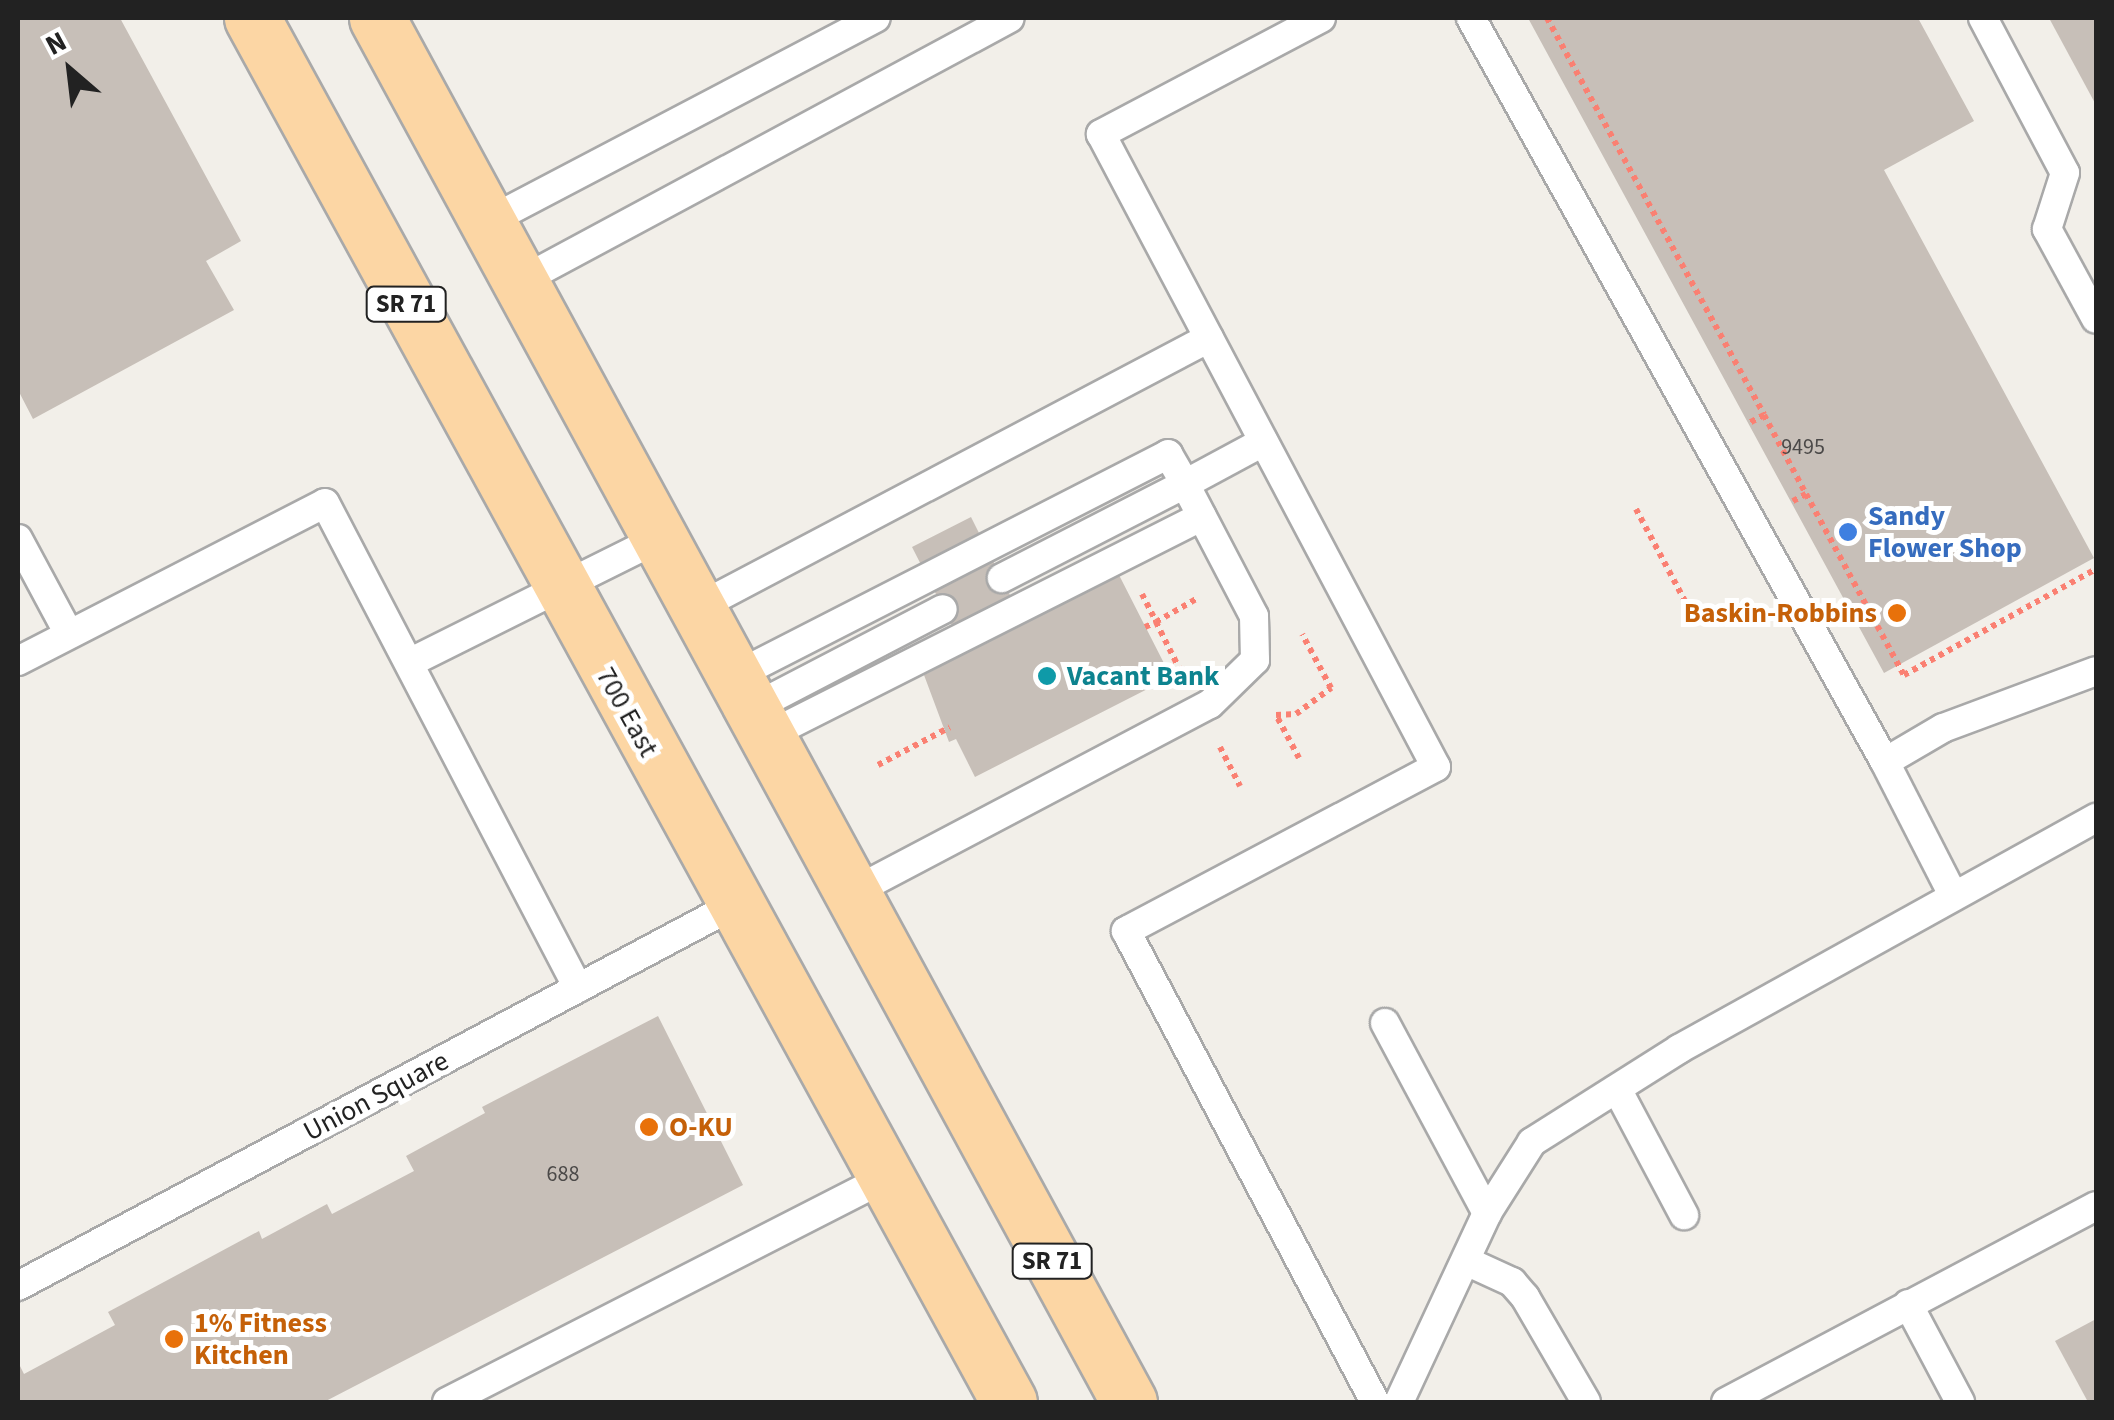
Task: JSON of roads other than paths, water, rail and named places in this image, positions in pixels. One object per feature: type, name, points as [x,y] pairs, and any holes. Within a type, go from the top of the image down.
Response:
[{"type":"main road","name":"700 East","points":[[252,18],[560,590],[1008,1402]]},
{"type":"main road","name":"SR 71","points":[[377,18],[656,540],[853,892],[1129,1402]]},
{"type":"lane","points":[[487,222],[876,18]]},
{"type":"lane","points":[[518,282],[1010,18]]},
{"type":"lane","points":[[1321,18],[1101,134],[1436,767],[1126,931],[1376,1402]]},
{"type":"lane","points":[[1470,18],[1884,762],[1953,895]]},
{"type":"lane","points":[[1982,18],[2065,173],[2048,228],[2096,319]]},
{"type":"lane","points":[[694,609],[1209,338]]},
{"type":"lane","points":[[1002,578],[1263,442]]},
{"type":"lane","points":[[750,708],[1168,454],[1254,616],[1256,660],[1210,704],[853,892]]},
{"type":"lane","points":[[18,661],[325,503],[578,988]]},
{"type":"lane","points":[[750,708],[1202,516]]},
{"type":"lane","points":[[18,540],[69,634]]},
{"type":"lane","points":[[411,662],[656,540]]},
{"type":"lane","points":[[750,708],[943,609]]},
{"type":"lane","points":[[1884,762],[1943,728],[2096,672]]},
{"type":"lane","points":[[1398,1402],[1487,1213],[1532,1142],[1616,1089],[1953,895],[2096,818]]},
{"type":"lane","name":"Union Square","points":[[18,1286],[734,905]]},
{"type":"lane","points":[[1385,1023],[1487,1213]]},
{"type":"lane","points":[[1616,1089],[1684,1215]]},
{"type":"lane","points":[[447,1402],[886,1177]]},
{"type":"lane","points":[[1726,1402],[2096,1206]]},
{"type":"lane","points":[[1466,1261],[1512,1282],[1525,1297],[1586,1402]]},
{"type":"lane","points":[[1908,1304],[1960,1402]]},
{"type":"place","name":"Sandy Flower Shop","points":[[1848,532]]},
{"type":"place","name":"Baskin-Robbins","points":[[1897,613]]},
{"type":"place","name":"Vacant Bank","points":[[1047,676]]},
{"type":"place","name":"O-KU","points":[[649,1127]]},
{"type":"place","name":"1% Fitness Kitchen","points":[[174,1339]]}]
